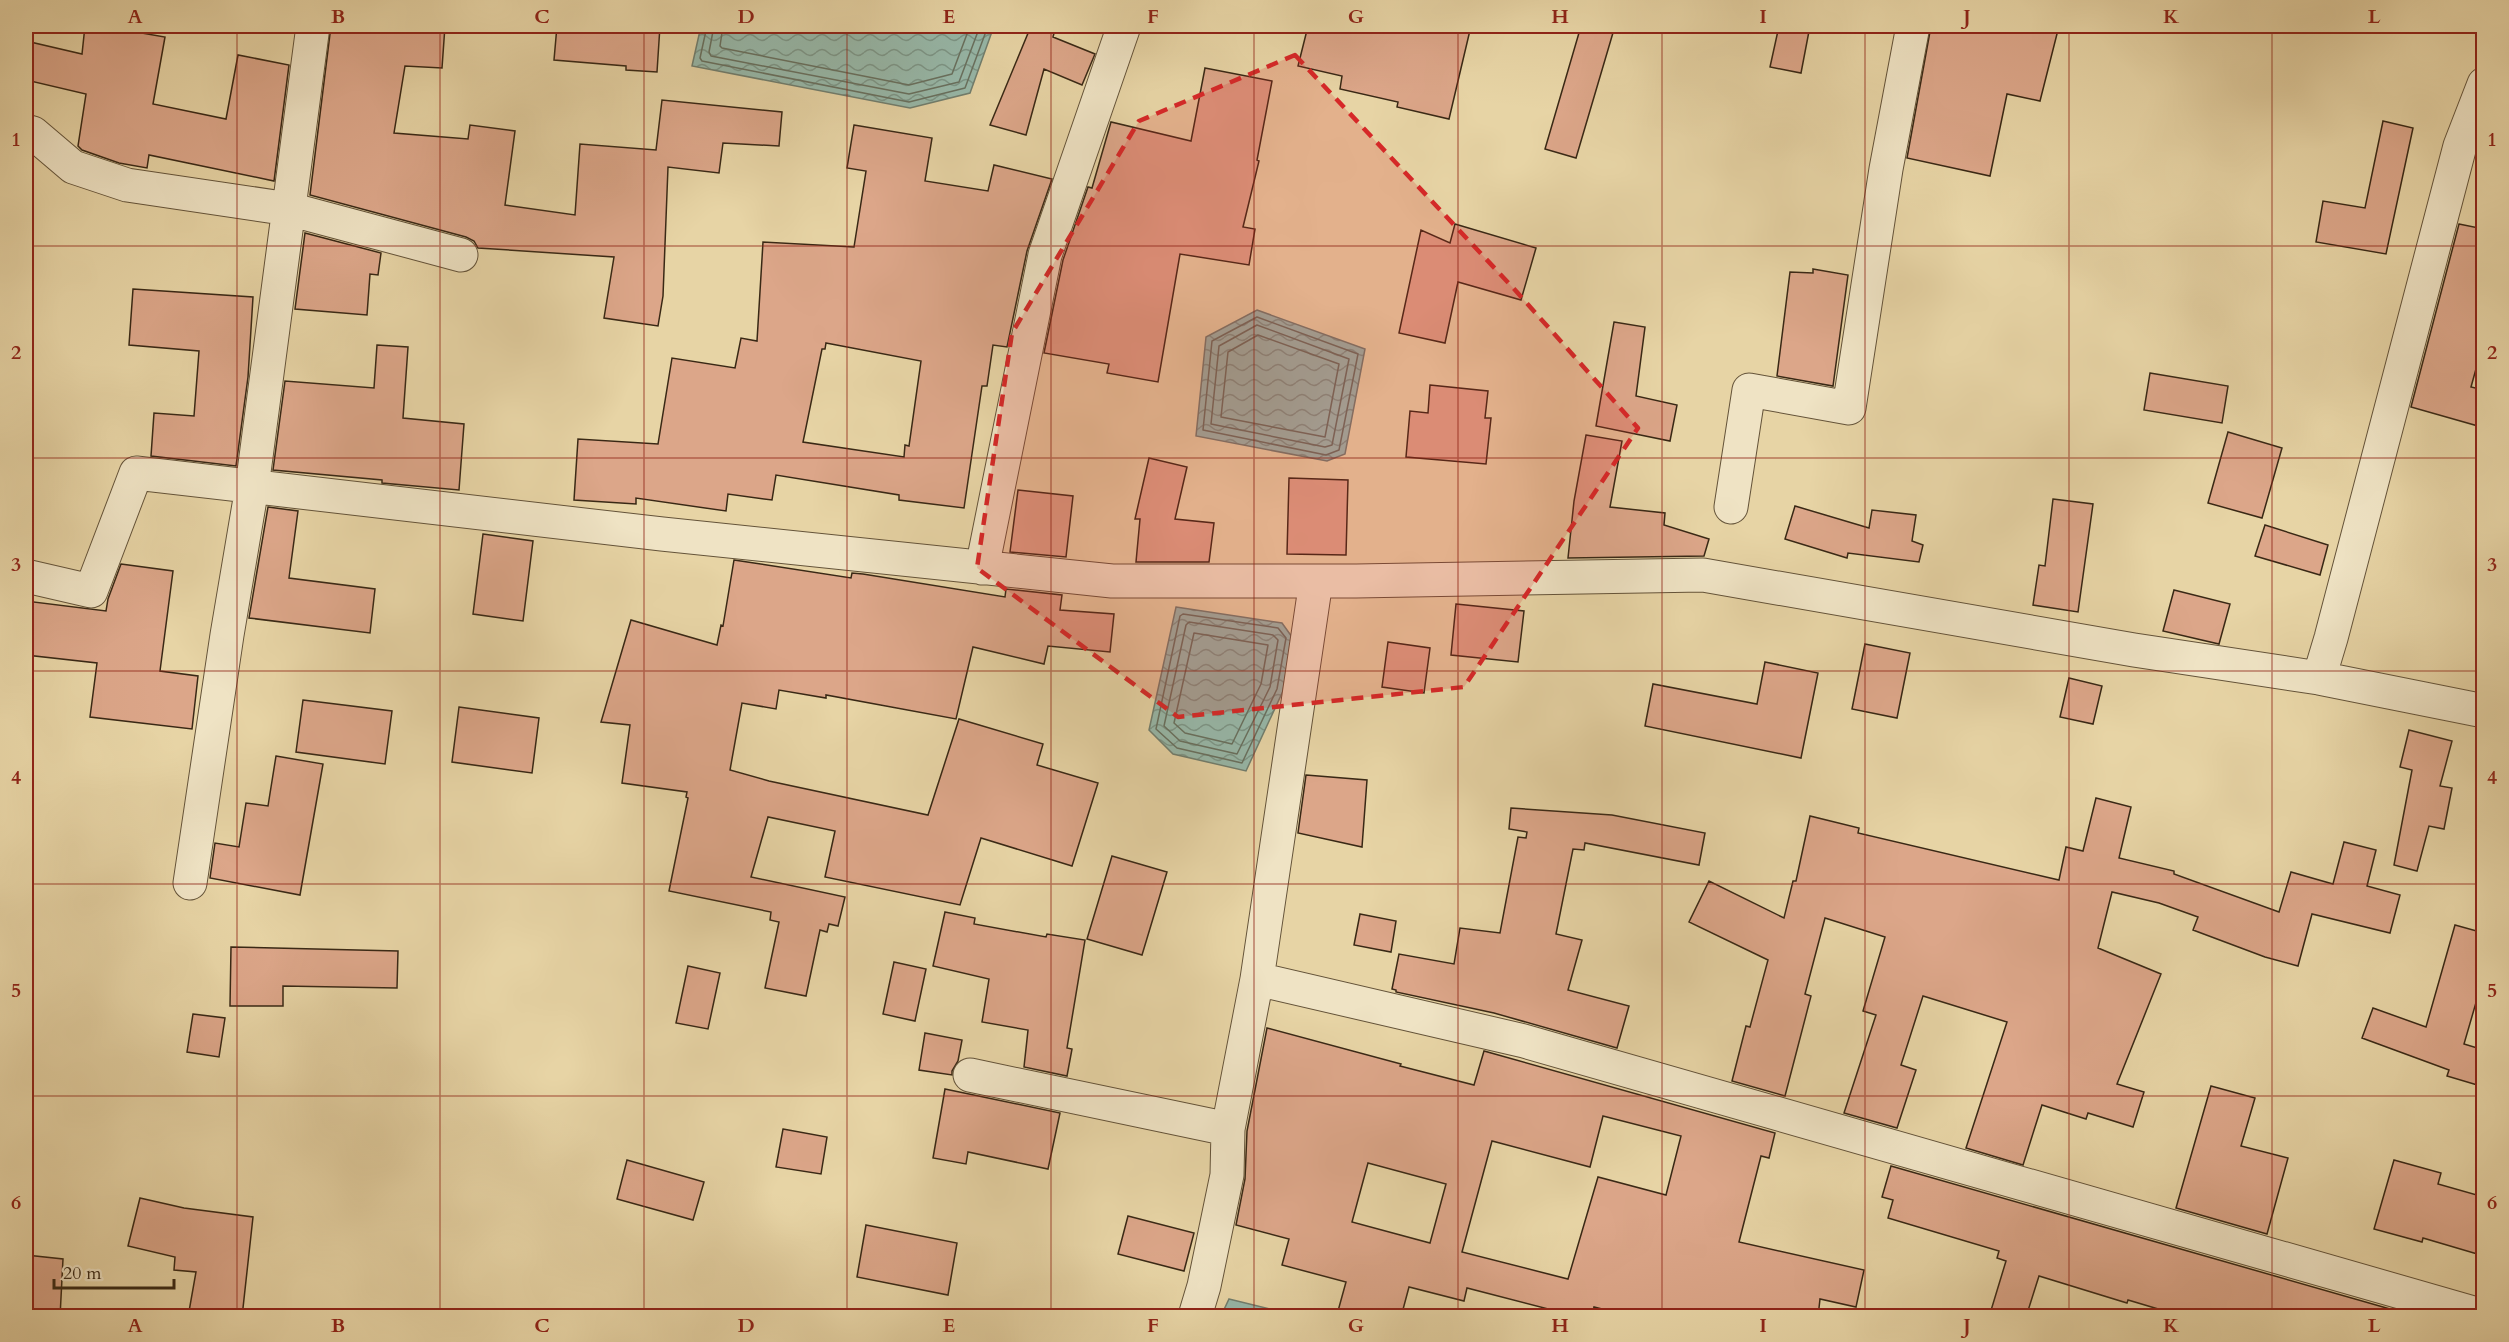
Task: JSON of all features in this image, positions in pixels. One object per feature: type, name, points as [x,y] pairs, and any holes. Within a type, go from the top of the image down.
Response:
[{"type":"street","points":[[190,883],[227,634],[252,487],[313,26]]},
{"type":"street","points":[[981,568],[1045,255],[1124,26]]},
{"type":"street","points":[[1731,507],[1749,390],[1849,408],[1886,169],[1912,26]]},
{"type":"street","points":[[2319,678],[2460,146],[2484,84]]},
{"type":"street","points":[[26,131],[33,133],[73,167],[127,185],[289,208],[461,255]]},
{"type":"street","points":[[26,576],[91,591],[136,473],[1112,581],[1316,581],[1702,575],[2134,650],[2319,678],[2484,711]]},
{"type":"street","points":[[1195,1317],[1204,1286],[1227,1175],[1228,1129],[1257,979],[1316,581]]},
{"type":"street","points":[[1257,979],[1524,1041],[2484,1316]]},
{"type":"street","points":[[970,1075],[1228,1129]]},
{"type":"highlighted area","points":[[1295,55],[1516,291],[1638,428],[1464,687],[1178,717],[977,568],[1012,333],[1139,121]]},
{"type":"water","points":[[701,26],[994,26],[970,93],[910,108],[692,66]]},
{"type":"water","points":[[1257,310],[1365,349],[1345,454],[1327,461],[1196,436],[1206,337]]},
{"type":"water","points":[[1176,607],[1282,623],[1292,637],[1283,691],[1246,771],[1173,754],[1149,730]]},
{"type":"water","points":[[1229,1299],[1298,1316],[1221,1316]]},
{"type":"building","points":[[85,26],[119,26],[119,29],[165,37],[153,104],[226,119],[238,55],[289,65],[274,181],[149,155],[147,168],[119,163],[82,150],[78,146],[86,94],[26,80],[26,41],[82,54]]},
{"type":"building","points":[[331,26],[445,26],[442,68],[405,66],[394,133],[468,139],[470,125],[515,131],[505,205],[575,215],[580,144],[656,150],[662,100],[782,112],[779,146],[723,143],[719,173],[668,167],[663,296],[658,326],[604,318],[614,257],[478,248],[474,241],[466,237],[310,195]]},
{"type":"building","points":[[557,26],[660,26],[657,72],[626,70],[626,66],[554,60]]},
{"type":"building","points":[[1031,26],[1056,26],[1053,37],[1095,54],[1082,85],[1044,69],[1026,135],[990,125]]},
{"type":"building","points":[[1308,26],[1471,26],[1449,119],[1397,107],[1398,102],[1340,89],[1342,76],[1298,66]]},
{"type":"building","points":[[1581,26],[1615,26],[1576,158],[1545,149]]},
{"type":"building","points":[[1779,26],[1810,26],[1801,73],[1770,67]]},
{"type":"building","points":[[1931,26],[2059,26],[2040,101],[2007,94],[1990,176],[1907,158]]},
{"type":"building","points":[[1205,68],[1272,81],[1257,160],[1259,161],[1243,227],[1255,229],[1249,265],[1180,254],[1158,382],[1107,373],[1109,364],[1044,353],[1063,260],[1088,187],[1092,188],[1111,122],[1191,141]]},
{"type":"building","points":[[2383,121],[2413,128],[2386,254],[2316,242],[2323,201],[2365,208]]},
{"type":"building","points":[[854,125],[932,138],[925,181],[988,191],[994,165],[1052,179],[1027,251],[1007,347],[993,345],[987,386],[982,386],[964,508],[899,500],[899,495],[776,475],[772,500],[728,494],[726,511],[636,498],[636,504],[574,500],[578,439],[658,444],[672,358],[735,368],[741,338],[757,341],[763,242],[854,247],[866,171],[847,168]],"holes":[[[826,343],[921,361],[909,446],[905,445],[904,457],[803,442],[822,349],[825,349]]]},
{"type":"building","points":[[1455,224],[1536,248],[1521,300],[1458,282],[1445,343],[1399,333],[1421,230],[1450,243]]},
{"type":"building","points":[[2459,224],[2484,229],[2484,340],[2471,387],[2484,390],[2484,407],[2478,426],[2411,407]]},
{"type":"building","points":[[305,233],[381,253],[378,275],[370,274],[367,315],[295,309]]},
{"type":"building","points":[[1813,269],[1848,275],[1833,386],[1777,376],[1790,272],[1813,273]]},
{"type":"building","points":[[133,289],[253,297],[248,377],[236,466],[151,456],[154,413],[194,416],[199,351],[129,345]]},
{"type":"building","points":[[1614,322],[1645,327],[1636,396],[1677,405],[1670,441],[1596,426]]},
{"type":"building","points":[[377,345],[408,347],[403,418],[464,424],[459,490],[273,470],[285,381],[374,388]]},
{"type":"building","points":[[2150,373],[2228,386],[2222,423],[2144,410]]},
{"type":"building","points":[[1430,385],[1488,391],[1485,418],[1491,418],[1486,464],[1406,457],[1410,411],[1428,413]]},
{"type":"building","points":[[2228,432],[2282,448],[2262,518],[2208,503]]},
{"type":"building","points":[[1586,435],[1622,441],[1610,507],[1665,513],[1664,525],[1709,539],[1704,556],[1568,558],[1574,501]]},
{"type":"building","points":[[1149,458],[1187,467],[1175,519],[1214,523],[1209,562],[1136,562],[1140,519],[1135,519]]},
{"type":"building","points":[[1289,478],[1348,480],[1346,555],[1287,554]]},
{"type":"building","points":[[1018,490],[1073,496],[1066,557],[1010,552]]},
{"type":"building","points":[[2053,499],[2093,504],[2078,612],[2033,605],[2039,565],[2045,566]]},
{"type":"building","points":[[1795,506],[1869,528],[1872,510],[1916,515],[1912,541],[1923,545],[1919,562],[1848,553],[1847,558],[1785,539]]},
{"type":"building","points":[[268,507],[298,511],[289,578],[375,589],[370,633],[249,618]]},
{"type":"building","points":[[2265,525],[2328,545],[2320,575],[2255,556]]},
{"type":"building","points":[[483,534],[533,541],[523,621],[473,614]]},
{"type":"building","points":[[734,560],[851,578],[852,573],[863,574],[1005,597],[1006,589],[1062,595],[1060,610],[1114,614],[1110,652],[1048,646],[1044,664],[973,647],[956,719],[826,695],[826,698],[779,690],[776,709],[742,703],[730,770],[769,781],[928,815],[959,719],[1043,744],[1037,765],[1098,783],[1072,866],[981,838],[960,905],[825,877],[835,831],[768,817],[751,877],[845,897],[838,926],[829,924],[827,932],[820,930],[806,996],[765,988],[779,922],[770,920],[771,912],[669,891],[688,798],[686,797],[687,792],[622,783],[630,725],[601,722],[631,620],[717,645],[721,625],[723,626]]},
{"type":"building","points":[[121,564],[173,571],[160,671],[198,676],[192,729],[90,717],[97,663],[26,655],[26,601],[106,611]]},
{"type":"building","points":[[2174,590],[2230,604],[2219,644],[2163,631]]},
{"type":"building","points":[[1456,604],[1524,611],[1518,662],[1451,655]]},
{"type":"building","points":[[1388,642],[1430,648],[1424,693],[1382,687]]},
{"type":"building","points":[[1865,644],[1910,653],[1897,718],[1852,709]]},
{"type":"building","points":[[1765,662],[1818,673],[1801,758],[1645,726],[1653,684],[1757,704]]},
{"type":"building","points":[[2069,678],[2102,686],[2093,724],[2060,717]]},
{"type":"building","points":[[303,700],[392,711],[385,764],[296,752]]},
{"type":"building","points":[[459,707],[539,718],[532,773],[452,762]]},
{"type":"building","points":[[2409,730],[2452,741],[2440,786],[2452,788],[2444,829],[2429,826],[2417,871],[2394,865],[2412,770],[2400,767]]},
{"type":"building","points":[[276,756],[323,764],[300,895],[210,878],[215,843],[239,847],[246,803],[268,806]]},
{"type":"building","points":[[1306,775],[1367,780],[1362,847],[1298,833]]},
{"type":"building","points":[[2096,798],[2131,807],[2119,858],[2174,871],[2174,874],[2279,912],[2291,872],[2333,884],[2344,842],[2376,850],[2367,886],[2400,895],[2390,933],[2312,914],[2298,966],[2265,957],[2193,930],[2198,917],[2159,903],[2112,892],[2098,948],[2161,974],[2117,1084],[2144,1092],[2133,1127],[2088,1113],[2086,1119],[2042,1105],[2023,1165],[1966,1148],[2007,1022],[1923,996],[1901,1065],[1916,1070],[1897,1128],[1844,1113],[1876,1015],[1863,1011],[1885,937],[1825,918],[1805,994],[1811,996],[1785,1096],[1732,1081],[1746,1026],[1750,1027],[1768,960],[1689,922],[1709,881],[1784,918],[1793,881],[1796,881],[1810,816],[1859,828],[1858,833],[2059,880],[2066,847],[2083,851]]},
{"type":"building","points":[[1511,808],[1612,815],[1705,833],[1699,865],[1585,843],[1584,850],[1573,849],[1556,934],[1582,940],[1568,990],[1629,1006],[1617,1048],[1494,1013],[1396,992],[1392,989],[1399,954],[1454,964],[1460,928],[1500,933],[1518,837],[1526,838],[1527,832],[1509,829]]},
{"type":"building","points":[[1112,856],[1167,872],[1142,955],[1087,939]]},
{"type":"building","points":[[945,912],[975,918],[974,924],[1046,937],[1047,934],[1085,940],[1067,1048],[1072,1049],[1067,1076],[1024,1067],[1028,1030],[982,1022],[989,979],[933,966]]},
{"type":"building","points":[[1360,914],[1396,921],[1391,952],[1354,945]]},
{"type":"building","points":[[2455,925],[2484,933],[2484,975],[2464,1044],[2484,1050],[2484,1087],[2447,1076],[2449,1070],[2362,1038],[2373,1008],[2426,1027]]},
{"type":"building","points":[[231,947],[398,951],[397,988],[283,986],[283,1006],[230,1006]]},
{"type":"building","points":[[894,962],[926,969],[915,1021],[883,1014]]},
{"type":"building","points":[[688,966],[720,973],[708,1029],[676,1023]]},
{"type":"building","points":[[193,1014],[225,1018],[219,1057],[187,1052]]},
{"type":"building","points":[[1267,1028],[1474,1085],[1484,1051],[1775,1133],[1769,1158],[1761,1156],[1739,1242],[1864,1270],[1856,1307],[1820,1299],[1818,1317],[1633,1317],[1594,1307],[1592,1317],[1559,1317],[1560,1312],[1467,1288],[1464,1301],[1409,1287],[1401,1317],[1361,1317],[1338,1311],[1346,1282],[1282,1265],[1289,1239],[1236,1225],[1245,1179],[1247,1131]],"holes":[[[1603,1116],[1681,1136],[1666,1195],[1598,1177],[1568,1279],[1462,1252],[1492,1141],[1590,1167]],[[1368,1163],[1446,1184],[1430,1243],[1352,1222]]]},
{"type":"building","points":[[925,1033],[962,1040],[958,1061],[952,1075],[919,1070]]},
{"type":"building","points":[[2211,1086],[2255,1098],[2241,1146],[2288,1158],[2267,1234],[2176,1208]]},
{"type":"building","points":[[945,1089],[1060,1113],[1048,1169],[968,1152],[966,1164],[933,1158]]},
{"type":"building","points":[[783,1129],[827,1137],[821,1174],[776,1167]]},
{"type":"building","points":[[627,1160],[704,1182],[693,1220],[617,1199]]},
{"type":"building","points":[[2394,1160],[2441,1173],[2438,1184],[2484,1197],[2484,1256],[2423,1238],[2422,1242],[2374,1229]]},
{"type":"building","points":[[1891,1166],[2418,1317],[2185,1317],[2128,1300],[2127,1303],[2039,1276],[2026,1317],[1989,1317],[2006,1261],[1997,1258],[1999,1251],[1888,1218],[1893,1200],[1882,1197]]},
{"type":"building","points":[[140,1198],[184,1208],[253,1217],[242,1317],[188,1317],[196,1272],[174,1270],[175,1257],[128,1246]]},
{"type":"building","points":[[1128,1216],[1194,1233],[1184,1271],[1118,1254]]},
{"type":"building","points":[[866,1225],[957,1243],[948,1295],[857,1277]]},
{"type":"building","points":[[26,1255],[63,1259],[60,1317],[26,1317]]}]
